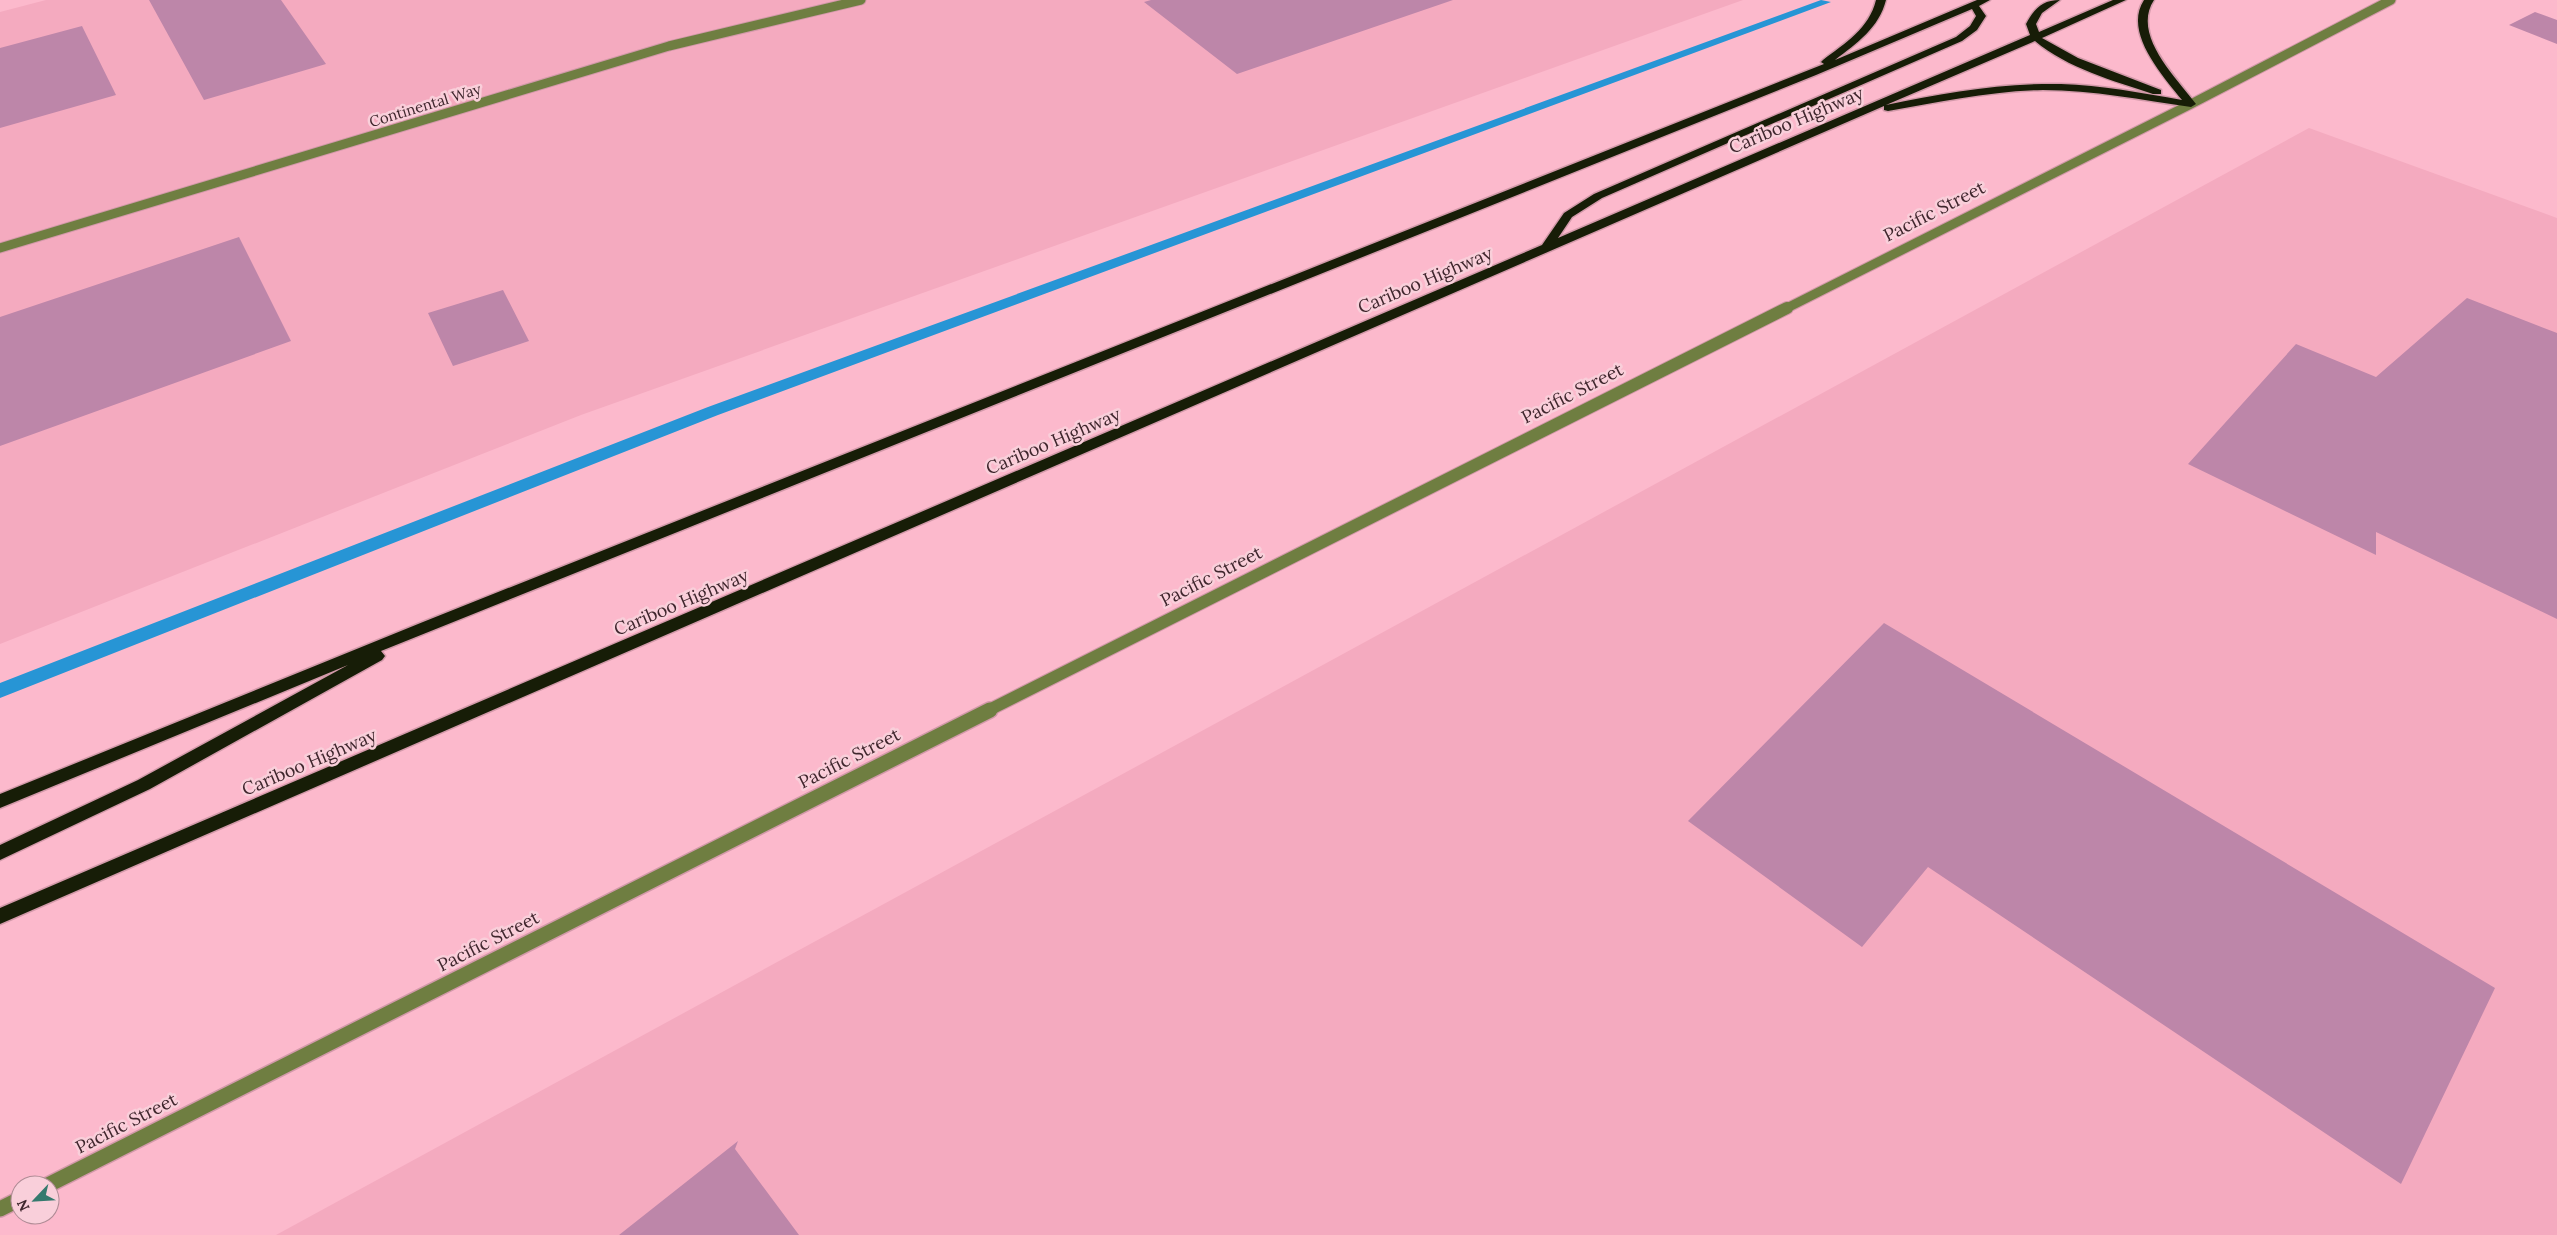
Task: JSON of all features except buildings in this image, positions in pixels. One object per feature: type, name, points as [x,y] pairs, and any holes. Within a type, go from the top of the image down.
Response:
[{"type":"highway","points":[[1812,73],[1865,30],[1876,17],[1881,0]]},
{"type":"highway","name":"Cariboo Highway","points":[[0,801],[428,626],[1812,73],[1971,2],[1985,0]]},
{"type":"highway","points":[[2055,0],[2038,11],[2031,24],[2036,37],[2050,48],[2127,82],[2191,104]]},
{"type":"highway","name":"Cariboo Highway","points":[[0,916],[1544,251],[2121,0]]},
{"type":"highway","points":[[2149,0],[2143,9],[2146,42],[2168,76],[2191,104]]},
{"type":"highway","points":[[1544,251],[1568,215],[1598,196],[1959,39],[1974,28],[1981,16],[1971,2]]},
{"type":"highway","points":[[1865,112],[2010,88],[2045,86],[2088,89],[2191,104]]},
{"type":"highway","points":[[0,853],[36,838],[228,741],[428,626]]},
{"type":"street","name":"Continental Way","points":[[0,248],[669,46],[861,0]]},
{"type":"street","name":"Pacific Street","points":[[60,1179],[2191,104],[2391,0]]},
{"type":"shaded area","points":[[46,0],[1743,0],[581,415],[0,644],[0,12]]},
{"type":"shaded area","points":[[2309,128],[2557,218],[2557,1235],[276,1235]]},
{"type":"waterway","points":[[0,691],[713,411],[1826,2]]}]
